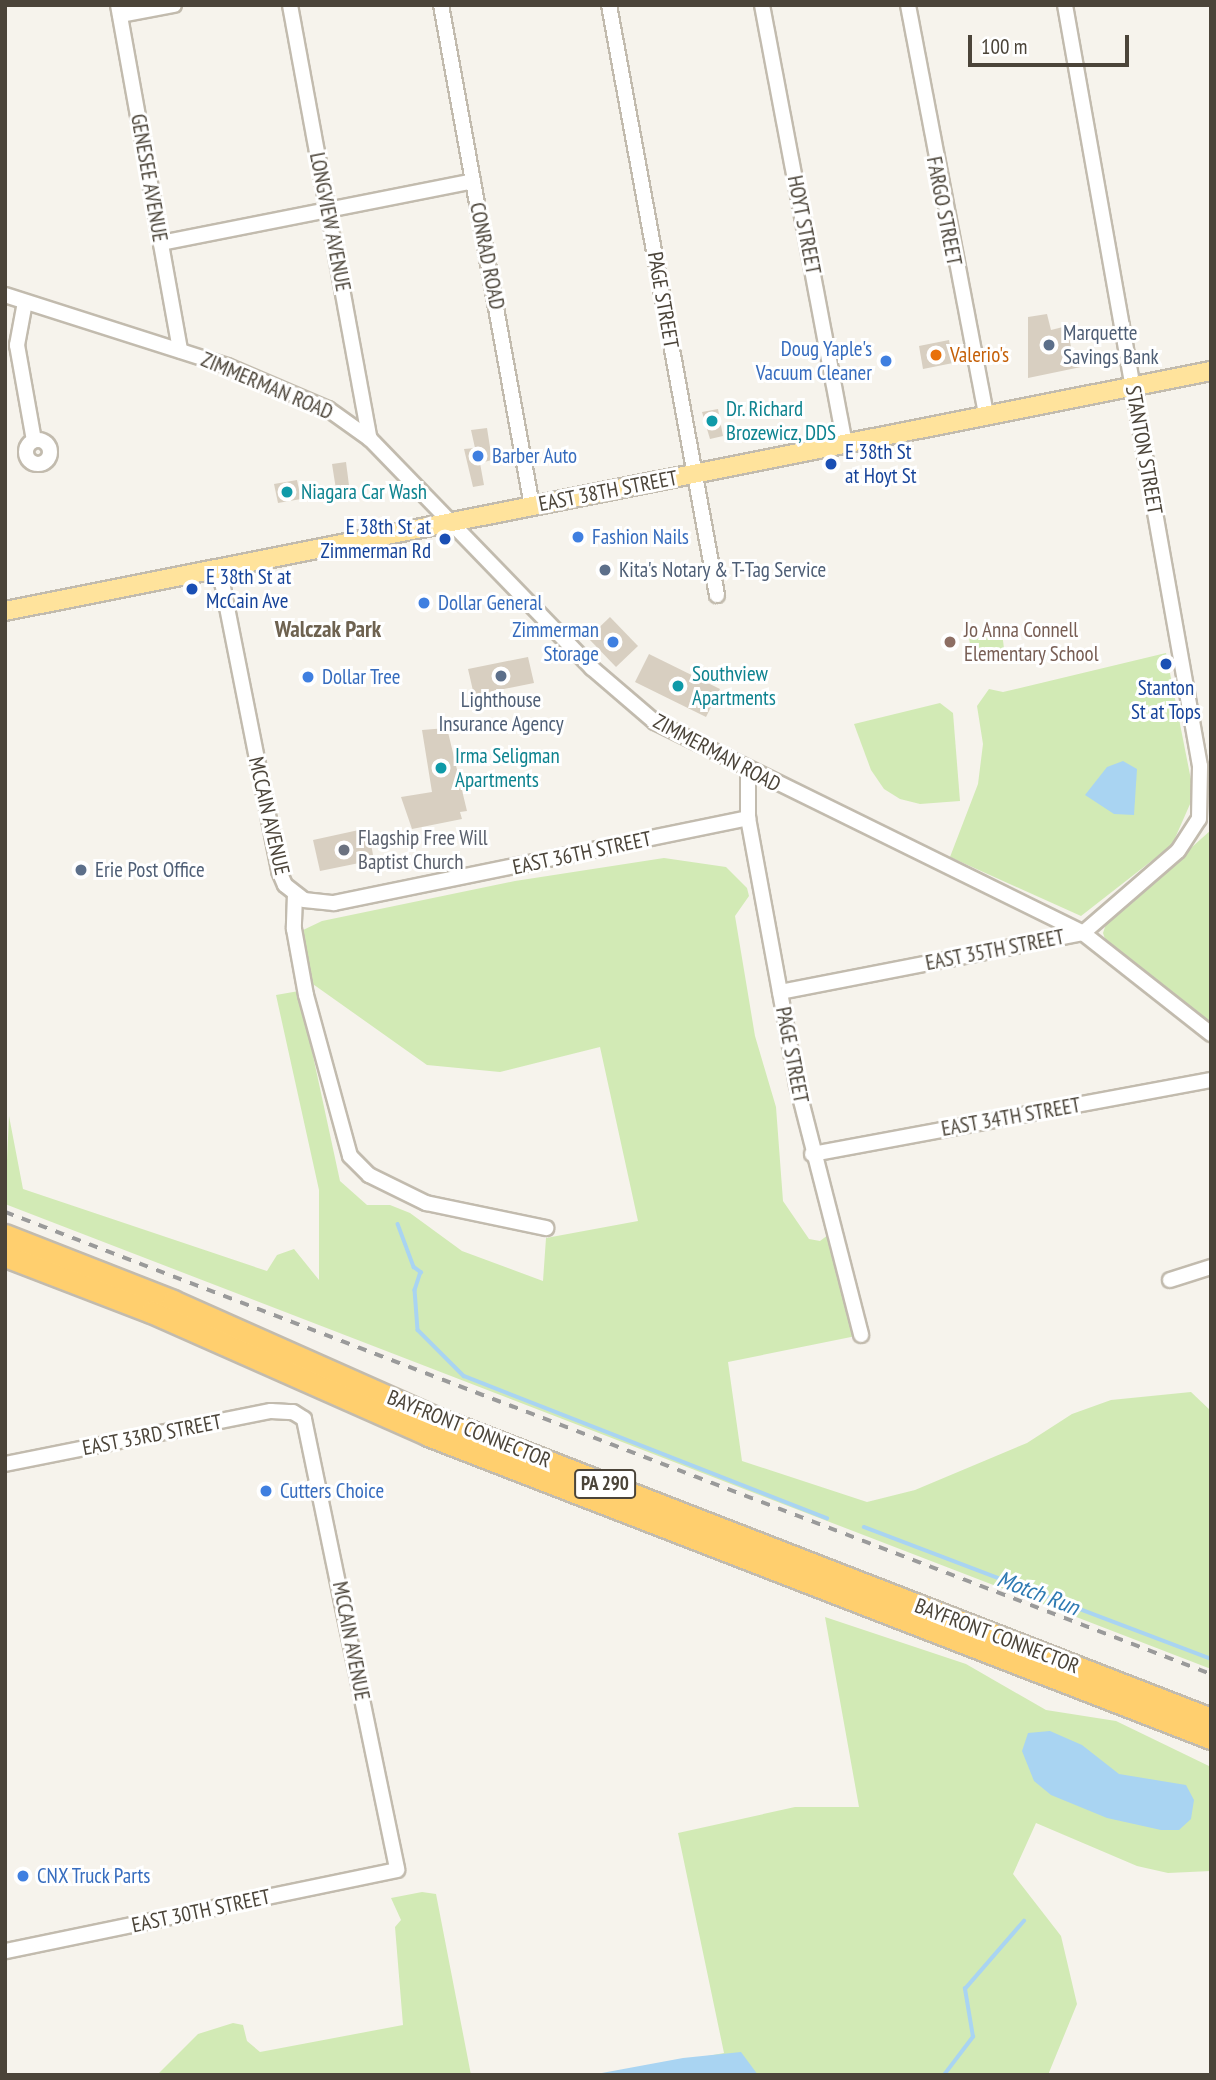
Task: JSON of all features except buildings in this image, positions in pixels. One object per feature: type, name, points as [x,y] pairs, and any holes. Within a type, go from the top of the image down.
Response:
[{"type":"highway","name":"BAYFRONT CONNECTOR","points":[[5,1235],[173,1300],[449,1423],[1211,1719]]},
{"type":"highway","name":"BAYFRONT CONNECTOR","points":[[5,1256],[150,1312],[428,1435],[1211,1738]]},
{"type":"main road","name":"EAST 38TH STREET","points":[[5,611],[1211,371]]},
{"type":"street","points":[[119,10],[174,5]]},
{"type":"street","name":"LONGVIEW AVENUE","points":[[290,5],[370,439]]},
{"type":"street","name":"CONRAD ROAD","points":[[441,5],[533,506]]},
{"type":"street","name":"PAGE STREET","points":[[609,5],[717,595]]},
{"type":"street","name":"HOYT STREET","points":[[762,5],[845,444]]},
{"type":"street","name":"FARGO STREET","points":[[908,5],[986,415]]},
{"type":"street","name":"STANTON STREET","points":[[1065,5],[1201,774],[1201,812]]},
{"type":"street","name":"GENESEE AVENUE","points":[[119,10],[180,350]]},
{"type":"street","points":[[161,243],[473,181]]},
{"type":"street","name":"ZIMMERMAN ROAD","points":[[5,295],[180,350],[305,397],[370,439],[634,708],[748,771],[1083,933],[1211,1034]]},
{"type":"street","points":[[25,302],[17,345],[34,440]]},
{"type":"street","name":"MCCAIN AVENUE","points":[[219,567],[279,871],[295,894],[294,929],[329,1094],[350,1156],[369,1175],[440,1207],[546,1228]]},
{"type":"street","name":"PAGE STREET","points":[[748,771],[748,818],[812,1154],[861,1335]]},
{"type":"street","name":"EAST 35TH STREET","points":[[780,992],[1083,933],[1178,851],[1201,812]]},
{"type":"street","name":"EAST 36TH STREET","points":[[295,894],[315,904],[334,903],[748,818]]},
{"type":"street","name":"EAST 34TH STREET","points":[[812,1154],[1211,1080]]},
{"type":"street","points":[[1170,1280],[1211,1267]]},
{"type":"street","name":"EAST 33RD STREET","points":[[5,1464],[271,1411],[299,1414]]},
{"type":"street","name":"MCCAIN AVENUE","points":[[299,1414],[307,1425],[397,1870]]},
{"type":"street","name":"EAST 30TH STREET","points":[[5,1951],[397,1870]]},
{"type":"green space","points":[[1002,633],[1005,656],[973,661],[969,638]]},
{"type":"green space","points":[[1166,653],[1194,795],[1172,845],[1081,916],[950,857],[978,784],[983,744],[977,706],[989,689],[1003,692]]},
{"type":"green space","points":[[940,703],[953,713],[960,801],[920,804],[900,799],[884,789],[871,770],[854,724]]},
{"type":"green space","points":[[1211,830],[1211,1025],[1106,942],[1103,933],[1106,924]]},
{"type":"green space","points":[[664,858],[726,867],[747,888],[749,896],[735,916],[755,1036],[776,1107],[783,1201],[809,1239],[820,1241],[828,1235],[856,1336],[728,1362],[742,1461],[867,1502],[915,1490],[1027,1443],[1072,1414],[1111,1400],[1191,1392],[1211,1411],[1211,1669],[5,1204],[9,1116],[23,1189],[267,1271],[277,1255],[294,1249],[319,1280],[319,1190],[276,995],[299,991],[340,1181],[367,1205],[390,1205],[410,1213],[462,1251],[543,1281],[546,1238],[638,1221],[600,1047],[500,1072],[427,1065],[310,982],[301,931],[322,921],[515,881]]},
{"type":"green space","points":[[825,1617],[966,1664],[1046,1710],[1116,1721],[1211,1767],[1211,1871],[1168,1873],[1137,1866],[1036,1823],[1013,1874],[1061,1936],[1077,2004],[1048,2075],[605,2075],[724,2053],[678,1833],[795,1807],[859,1807]]},
{"type":"green space","points":[[422,1892],[436,1894],[471,2075],[157,2075],[198,2034],[233,2023],[243,2025],[247,2041],[260,2052],[403,2025],[395,1927],[401,1920],[391,1898]]},
{"type":"water","points":[[1123,761],[1137,769],[1134,815],[1114,814],[1085,795],[1107,767]]},
{"type":"water","points":[[1050,1731],[1082,1745],[1119,1774],[1186,1785],[1194,1800],[1191,1819],[1179,1830],[1161,1830],[1107,1818],[1051,1795],[1034,1781],[1022,1751],[1028,1733]]},
{"type":"water","points":[[741,2052],[758,2075],[591,2075],[683,2058]]},
{"type":"waterway","points":[[398,1224],[414,1267],[421,1272],[415,1290],[418,1330],[464,1376],[827,1518]]},
{"type":"waterway","name":"Motch Run","points":[[864,1527],[1211,1659]]},
{"type":"waterway","points":[[944,2075],[973,2037],[965,1989],[1024,1921]]},
{"type":"railway","points":[[5,1212],[1211,1674]]},
{"type":"place","name":"Marquette Savings Bank","points":[[1049,345]]},
{"type":"place","name":"Valerio's","points":[[936,355]]},
{"type":"place","name":"Doug Yaple's Vacuum Cleaner","points":[[886,361]]},
{"type":"place","name":"Dr. Richard Brozewicz, DDS","points":[[712,421]]},
{"type":"place","name":"Barber Auto","points":[[478,456]]},
{"type":"place","name":"E 38th St at Hoyt St","points":[[831,464]]},
{"type":"place","name":"Niagara Car Wash","points":[[287,492]]},
{"type":"place","name":"Fashion Nails","points":[[578,537]]},
{"type":"place","name":"E 38th St at Zimmerman Rd","points":[[445,539]]},
{"type":"place","name":"Kita's Notary & T-Tag Service","points":[[605,570]]},
{"type":"place","name":"E 38th St at McCain Ave","points":[[192,589]]},
{"type":"place","name":"Dollar General","points":[[424,603]]},
{"type":"place","name":"Zimmerman Storage","points":[[613,642]]},
{"type":"place","name":"Jo Anna Connell Elementary School","points":[[950,642]]},
{"type":"place","name":"Stanton St at Tops","points":[[1166,664]]},
{"type":"place","name":"Lighthouse Insurance Agency","points":[[501,676]]},
{"type":"place","name":"Dollar Tree","points":[[308,677]]},
{"type":"place","name":"Southview Apartments","points":[[678,686]]},
{"type":"place","name":"Irma Seligman Apartments","points":[[441,768]]},
{"type":"place","name":"Flagship Free Will Baptist Church","points":[[344,850]]},
{"type":"place","name":"Erie Post Office","points":[[81,870]]},
{"type":"place","name":"Cutters Choice","points":[[266,1491]]},
{"type":"place","name":"CNX Truck Parts","points":[[23,1876]]},
{"type":"district","name":"Walczak Park","points":[[328,629]]}]
